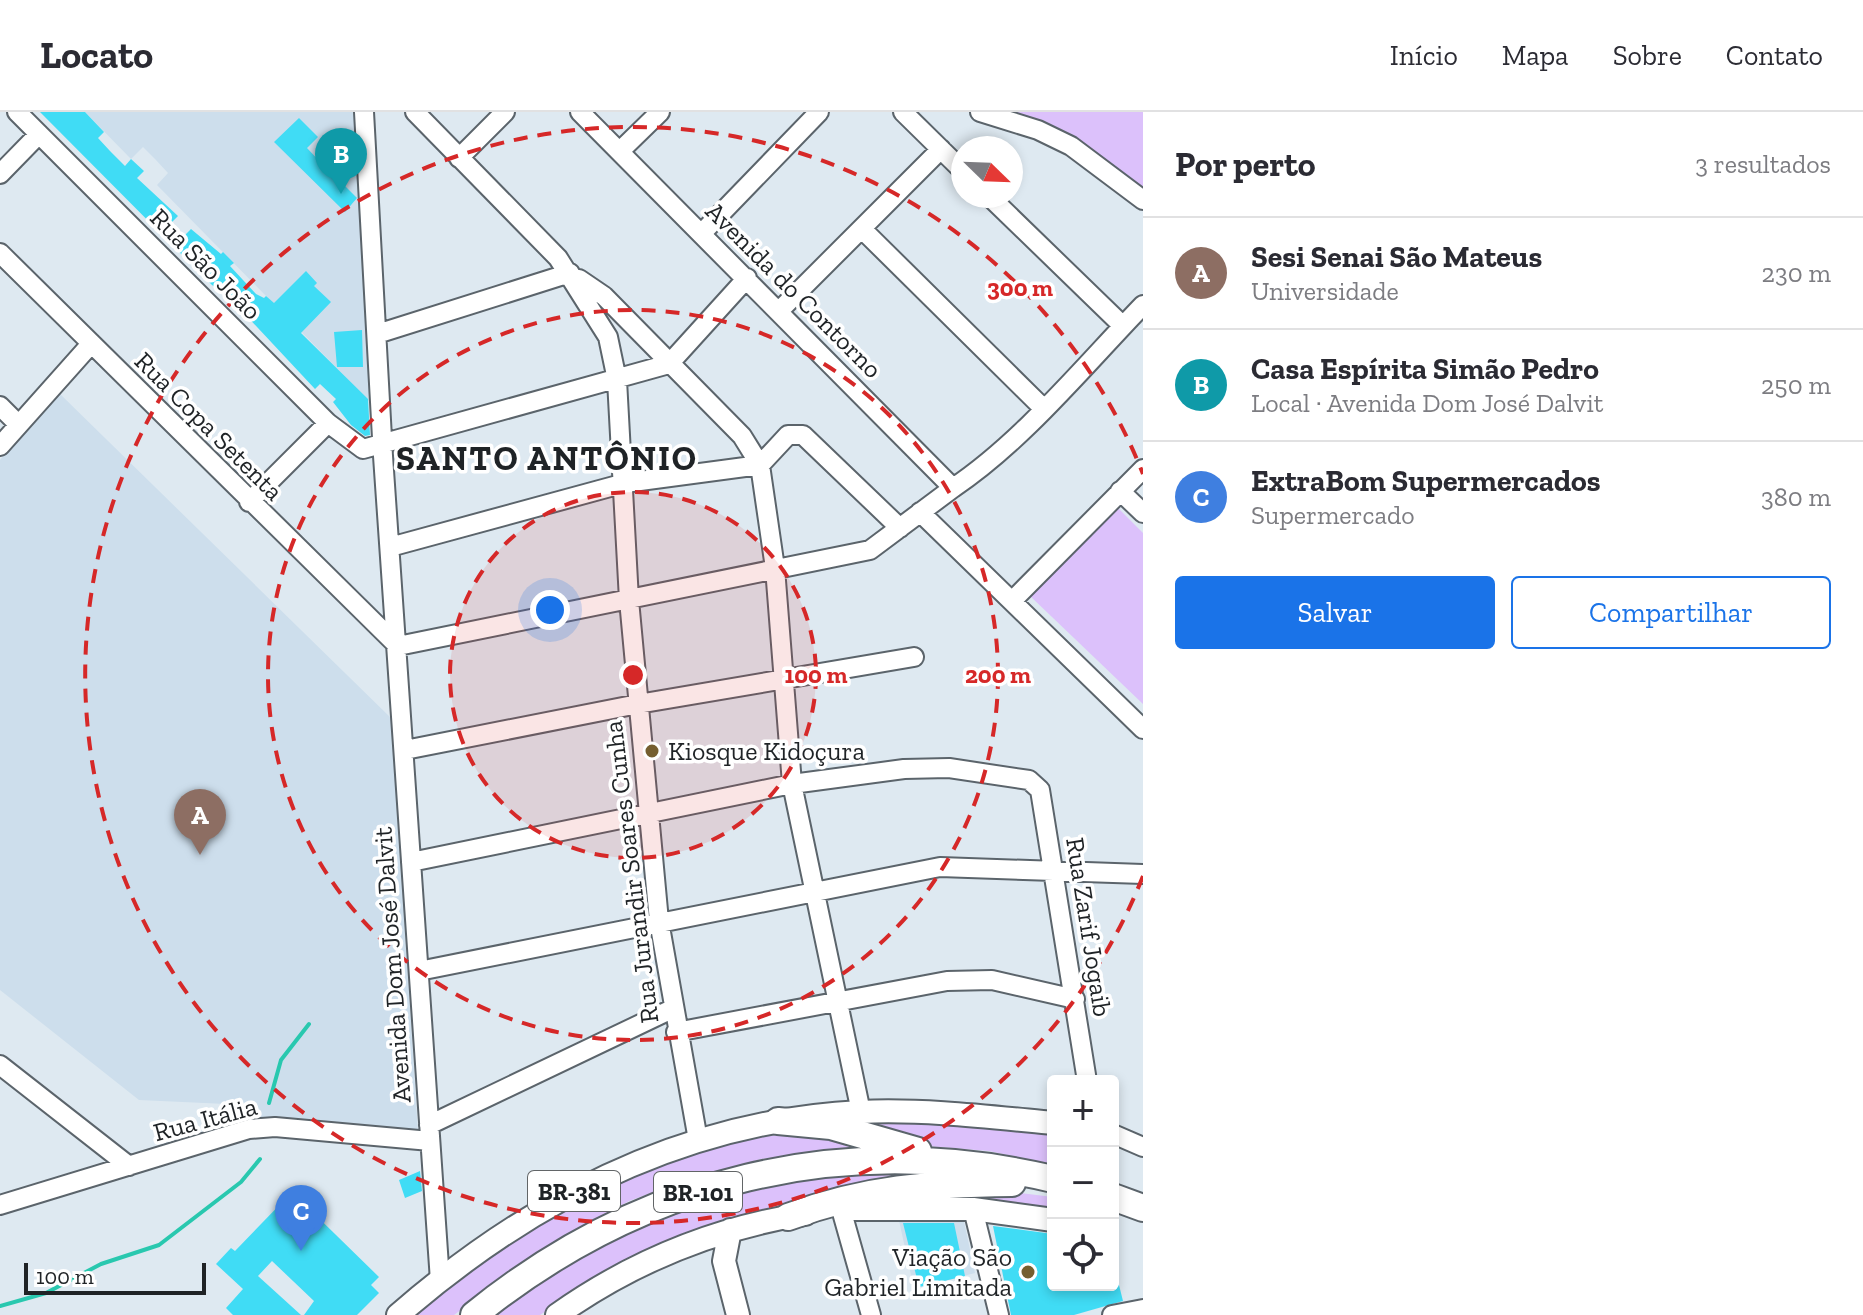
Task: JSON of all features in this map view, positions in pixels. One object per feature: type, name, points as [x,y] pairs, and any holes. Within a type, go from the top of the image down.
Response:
[{"type":"highway","points":[[778,1121],[831,1126],[952,1161]]},
{"type":"highway","name":"BR-101","points":[[474,1315],[571,1246],[657,1205],[758,1174],[838,1160],[952,1161],[1047,1180]]},
{"type":"highway","points":[[788,1217],[846,1197],[885,1188],[1047,1181]]},
{"type":"highway","points":[[1119,1199],[1143,1208]]},
{"type":"main road","name":"BR-381","points":[[398,1315],[440,1281],[549,1204],[642,1159],[698,1140],[778,1121],[861,1112],[1047,1123]]},
{"type":"main road","points":[[557,1315],[629,1270],[692,1243],[730,1230],[788,1217],[841,1209],[973,1209],[1047,1220]]},
{"type":"main road","points":[[730,1230],[724,1261],[738,1315]]},
{"type":"main road","points":[[692,1243],[724,1261]]},
{"type":"street","name":"Rua São João","points":[[17,112],[328,423],[363,449],[383,445]]},
{"type":"street","name":"Avenida Dom José Dalvit","points":[[364,112],[390,547],[391,640],[405,750],[440,1281]]},
{"type":"street","points":[[415,112],[570,273],[604,296],[742,436],[760,465],[775,568],[792,784],[861,1112]]},
{"type":"street","points":[[459,158],[505,112]]},
{"type":"street","name":"Avenida do Contorno","points":[[580,112],[953,488]]},
{"type":"street","points":[[620,151],[660,112]]},
{"type":"street","points":[[702,233],[819,112]]},
{"type":"street","points":[[903,112],[951,159]]},
{"type":"street","points":[[980,112],[1038,130],[1071,146],[1143,200]]},
{"type":"street","points":[[0,174],[39,134]]},
{"type":"street","points":[[779,311],[941,149]]},
{"type":"street","points":[[1001,208],[1123,326]]},
{"type":"street","points":[[863,230],[1043,408]]},
{"type":"street","name":"Rua Copa Setenta","points":[[0,253],[391,640]]},
{"type":"street","points":[[377,334],[570,273]]},
{"type":"street","name":"Rua Jurandir Soares Cunha","points":[[570,273],[608,337],[617,380],[629,600],[659,921],[676,1032],[698,1140]]},
{"type":"street","points":[[383,445],[669,364],[747,278]]},
{"type":"street","points":[[391,640],[629,600],[870,550],[973,474],[1043,408],[1143,305]]},
{"type":"street","points":[[0,446],[90,345]]},
{"type":"street","points":[[0,406],[18,424]]},
{"type":"street","points":[[249,502],[328,423]]},
{"type":"street","points":[[390,547],[625,483],[760,465],[788,435],[803,435],[900,528]]},
{"type":"street","points":[[1013,600],[1143,469]]},
{"type":"street","points":[[1120,491],[1143,513]]},
{"type":"street","points":[[920,512],[1143,729]]},
{"type":"street","points":[[405,750],[638,704],[914,657]]},
{"type":"street","name":"Rua Zarif Jogaib","points":[[792,784],[904,769],[949,768],[1034,783],[1040,790],[1055,872],[1086,1075]]},
{"type":"street","points":[[411,862],[792,784]]},
{"type":"street","points":[[419,971],[659,921],[952,866],[1143,874]]},
{"type":"street","points":[[676,1032],[971,979],[992,980],[1075,999]]},
{"type":"street","points":[[429,1133],[672,1009]]},
{"type":"street","points":[[0,1065],[129,1166]]},
{"type":"street","name":"Rua Itália","points":[[0,1205],[249,1129],[275,1127],[429,1133]]},
{"type":"street","points":[[1119,1137],[1143,1147]]},
{"type":"street","points":[[841,1209],[871,1315]]},
{"type":"street","points":[[973,1209],[999,1315]]},
{"type":"street","points":[[1117,1314],[1143,1309]]},
{"type":"shaded area","points":[[85,112],[355,112],[372,404],[157,185],[168,173],[155,159],[143,147],[131,159]]},
{"type":"shaded area","points":[[1002,112],[1143,112],[1143,194]]},
{"type":"shaded area","points":[[58,392],[392,719],[418,1133],[292,1118],[246,1120],[248,1105],[139,1100],[0,990],[0,460]]},
{"type":"shaded area","points":[[1115,505],[1143,533],[1143,704],[1029,595]]},
{"type":"shaded area","points":[[874,1119],[1047,1130],[1047,1164],[989,1151],[926,1146],[844,1121]]},
{"type":"shaded area","points":[[795,1132],[885,1145],[761,1159],[673,1185],[629,1201],[546,1247],[454,1315],[412,1315],[514,1239],[550,1216],[625,1177],[704,1148]]},
{"type":"shaded area","points":[[847,1172],[912,1172],[931,1177],[586,1284],[540,1315],[494,1315],[577,1260],[664,1216],[741,1190]]},
{"type":"shaded area","points":[[978,1188],[1047,1196],[1047,1207],[931,1196]]},
{"type":"shaded area","points":[[898,1216],[963,1217],[975,1273],[914,1289]]},
{"type":"building","points":[[40,112],[85,112],[104,132],[98,138],[125,166],[131,159],[144,171],[137,178],[178,216],[171,223],[184,236],[191,229],[221,254],[223,252],[234,263],[230,266],[256,294],[266,296],[274,303],[306,271],[317,283],[314,286],[331,302],[301,333],[368,399],[370,435],[365,436],[351,425],[333,402],[336,399],[320,384],[315,389],[229,297],[212,285]]},
{"type":"building","points":[[299,118],[318,137],[307,148],[325,167],[329,164],[338,173],[335,176],[357,198],[345,212],[274,142]]},
{"type":"building","points":[[362,330],[363,367],[337,367],[334,332]]},
{"type":"building","points":[[420,1171],[422,1191],[405,1198],[399,1180]]},
{"type":"building","points":[[292,1192],[379,1277],[371,1285],[379,1293],[357,1315],[304,1315],[314,1301],[272,1261],[258,1276],[301,1315],[233,1315],[226,1308],[243,1289],[216,1264],[231,1248],[235,1251]]},
{"type":"building","points":[[903,1223],[954,1223],[965,1276],[919,1287]]},
{"type":"building","name":"Viação São Gabriel Limitada","points":[[993,1226],[1047,1233],[1047,1291],[1119,1291],[1119,1285],[1123,1301],[1074,1315],[1011,1315]]},
{"type":"waterway","points":[[269,1103],[281,1060],[309,1024]]},
{"type":"waterway","points":[[0,1306],[46,1293],[101,1264],[159,1245],[241,1182],[260,1159]]},
{"type":"place","name":"Casa Espírita Simão Pedro","points":[[341,194]]},
{"type":"place","name":"Kiosque Kidoçura","points":[[652,751]]},
{"type":"place","name":"Sesi Senai São Mateus","points":[[200,855]]},
{"type":"place","name":"ExtraBom Supermercados","points":[[301,1251]]},
{"type":"place","name":"Viação São Gabriel Limitada","points":[[1028,1272]]},
{"type":"district","name":"SANTO ANTÔNIO","points":[[547,458]]}]
